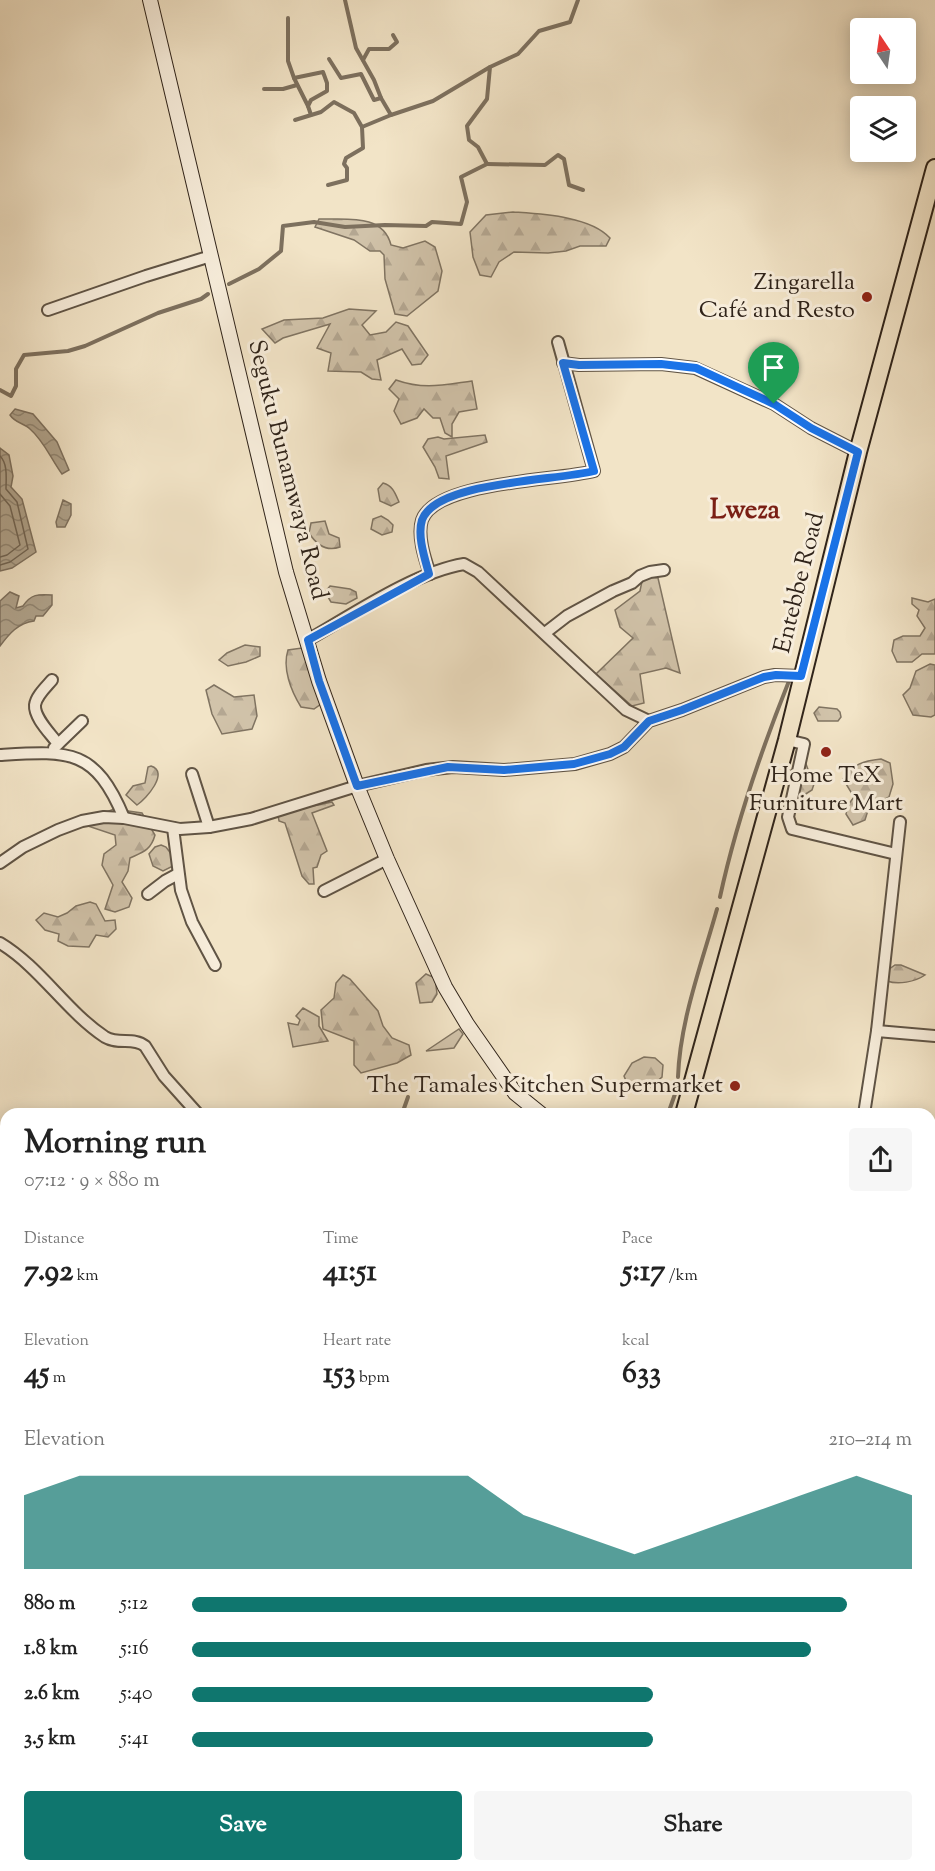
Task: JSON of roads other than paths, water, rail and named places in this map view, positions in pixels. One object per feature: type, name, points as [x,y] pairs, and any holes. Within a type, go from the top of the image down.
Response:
[{"type":"main road","name":"Seguku Bunamwaya Road","points":[[150,0],[286,572],[319,681],[357,786],[387,859],[451,996],[496,1066],[515,1093],[529,1108]]},
{"type":"main road","name":"Entebbe Road","points":[[686,1108],[787,740],[858,452],[935,168]]},
{"type":"street","points":[[48,310],[211,256]]},
{"type":"street","points":[[429,574],[423,552],[421,523],[426,512],[434,504],[447,497],[465,492],[576,476],[594,471],[558,342]]},
{"type":"street","points":[[563,363],[579,365],[661,364],[696,368],[774,404],[811,428],[858,452]]},
{"type":"street","points":[[308,640],[429,574],[464,564],[470,566],[545,633],[626,710],[649,721]]},
{"type":"street","points":[[545,633],[567,616],[632,583],[640,576],[664,570]]},
{"type":"street","points":[[0,863],[23,847],[57,830],[82,821],[104,817],[124,818],[173,828],[209,827],[251,819],[357,786],[448,767],[504,770],[574,764],[610,754],[624,747],[649,721],[764,677],[801,676]]},
{"type":"street","points":[[52,680],[38,697],[35,705],[38,717],[54,748]]},
{"type":"street","points":[[54,748],[82,721]]},
{"type":"street","points":[[787,740],[804,744],[788,817],[792,829],[896,854]]},
{"type":"street","points":[[0,755],[54,748],[74,756],[102,776],[114,794],[124,818]]},
{"type":"street","points":[[192,774],[209,827]]},
{"type":"street","points":[[865,1108],[877,1031],[900,822]]},
{"type":"street","points":[[173,828],[181,890],[192,922],[215,965]]},
{"type":"street","points":[[324,891],[387,859]]},
{"type":"street","points":[[148,894],[178,874]]},
{"type":"street","points":[[0,943],[15,952],[106,1037],[122,1042],[137,1042],[145,1046],[164,1076],[193,1108]]},
{"type":"street","points":[[877,1031],[935,1036]]},
{"type":"water","points":[[15,409],[33,414],[57,442],[69,470],[62,474],[35,434],[12,418],[10,415]]},
{"type":"water","points":[[0,448],[9,455],[13,476],[11,487],[22,499],[36,552],[12,568],[0,571]]},
{"type":"water","points":[[63,500],[71,504],[71,515],[65,527],[57,527],[56,522]]},
{"type":"water","points":[[10,592],[19,596],[16,608],[39,595],[52,595],[52,605],[43,616],[36,616],[34,621],[14,630],[0,646],[0,601]]},
{"type":"waterway","points":[[345,0],[356,48],[391,115],[433,101],[490,67]]},
{"type":"waterway","points":[[229,284],[259,269],[281,251],[283,226],[314,222],[345,227],[426,226],[432,222],[461,224],[467,202],[461,177],[487,164],[478,147],[469,140],[467,126],[487,99],[490,67],[518,54],[539,31],[570,22],[578,0]]},
{"type":"waterway","points":[[288,18],[288,61],[308,106]]},
{"type":"waterway","points":[[363,60],[369,49],[389,49],[397,42],[393,35]]},
{"type":"waterway","points":[[329,59],[341,78],[361,74],[374,100],[381,98]]},
{"type":"waterway","points":[[294,78],[323,72],[327,91],[311,100],[308,106],[311,115]]},
{"type":"waterway","points":[[264,89],[283,89],[297,85]]},
{"type":"waterway","points":[[295,120],[321,112],[334,102],[354,113],[362,127],[391,115]]},
{"type":"waterway","points":[[328,185],[347,180],[347,168],[344,164],[346,158],[363,148],[362,127]]},
{"type":"waterway","points":[[487,164],[545,165],[558,155],[564,159],[569,185],[583,190]]},
{"type":"waterway","points":[[0,390],[11,396],[16,386],[16,369],[24,355],[68,351],[85,346],[158,313],[201,299],[208,294]]},
{"type":"waterway","points":[[720,897],[750,788],[789,681]]},
{"type":"waterway","points":[[678,1077],[687,1013],[717,909]]},
{"type":"waterway","points":[[670,1108],[675,1094]]},
{"type":"waterway","points":[[404,1108],[408,1097]]},
{"type":"place","name":"Zingarella Café and Resto","points":[[867,297]]},
{"type":"place","name":"Home TeX Furniture Mart","points":[[826,752]]},
{"type":"place","name":"The Tamales Kitchen Supermarket","points":[[735,1086]]},
{"type":"district","name":"Lweza","points":[[745,511]]}]
